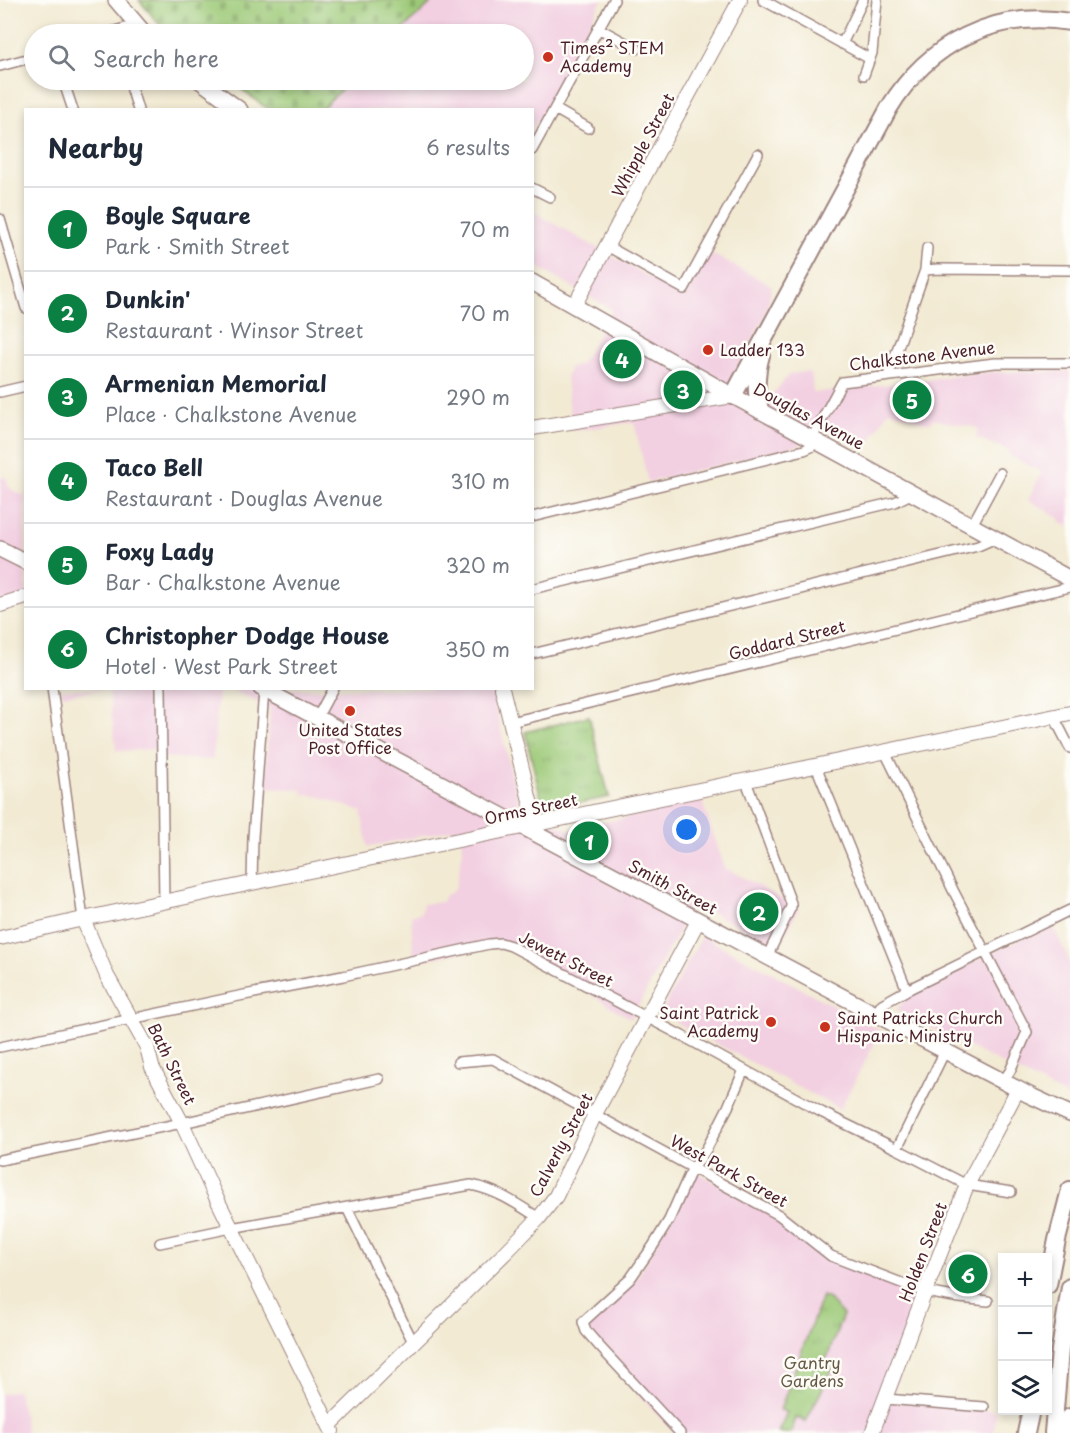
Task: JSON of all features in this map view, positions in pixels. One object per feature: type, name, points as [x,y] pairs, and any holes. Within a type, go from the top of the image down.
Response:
[{"type":"highway","points":[[733,396],[889,108],[916,72],[953,43],[988,28],[1026,20],[1070,22]]},
{"type":"highway","points":[[760,410],[757,398],[757,377],[769,329]]},
{"type":"highway","points":[[1052,1262],[1070,1190]]},
{"type":"highway","points":[[1053,1433],[1060,1350],[1070,1287]]},
{"type":"highway","points":[[1026,1433],[1030,1415]]},
{"type":"highway","points":[[1030,1433],[1031,1415]]},
{"type":"highway","points":[[1068,1433],[1070,1417]]},
{"type":"main road","points":[[116,0],[136,24]]},
{"type":"main road","points":[[213,90],[237,108]]},
{"type":"main road","name":"Douglas Avenue","points":[[534,286],[1070,579]]},
{"type":"main road","points":[[0,549],[24,561]]},
{"type":"main road","name":"Smith Street","points":[[265,690],[533,829],[698,921],[1070,1114]]},
{"type":"street","points":[[534,146],[614,0]]},
{"type":"street","name":"Whipple Street","points":[[574,306],[740,0]]},
{"type":"street","points":[[763,0],[870,59]]},
{"type":"street","points":[[842,44],[863,0]]},
{"type":"street","points":[[864,75],[873,50],[877,0]]},
{"type":"street","points":[[598,28],[637,49]]},
{"type":"street","points":[[0,66],[24,60]]},
{"type":"street","points":[[66,90],[72,108]]},
{"type":"street","points":[[132,90],[137,108]]},
{"type":"street","points":[[555,109],[588,128]]},
{"type":"street","points":[[607,246],[684,289],[758,154]]},
{"type":"street","points":[[534,189],[550,196]]},
{"type":"street","points":[[0,219],[24,301]]},
{"type":"street","points":[[888,376],[925,270],[927,248]]},
{"type":"street","points":[[925,270],[938,268],[1070,270]]},
{"type":"street","name":"Chalkstone Avenue","points":[[814,439],[842,382],[995,363],[1070,363]]},
{"type":"street","points":[[0,392],[24,386]]},
{"type":"street","points":[[534,428],[733,396]]},
{"type":"street","points":[[534,517],[804,450],[811,447],[814,439]]},
{"type":"street","points":[[972,525],[1000,473]]},
{"type":"street","points":[[534,589],[896,502],[913,493]]},
{"type":"street","points":[[534,654],[978,546],[996,538]]},
{"type":"street","name":"Goddard Street","points":[[511,722],[1070,587]]},
{"type":"street","points":[[0,604],[24,598]]},
{"type":"street","name":"Bath Street","points":[[52,690],[83,919],[107,976],[147,1047],[153,1067],[331,1429]]},
{"type":"street","points":[[161,690],[164,902]]},
{"type":"street","points":[[252,883],[263,690]]},
{"type":"street","points":[[316,718],[332,690]]},
{"type":"street","points":[[503,690],[533,829]]},
{"type":"street","name":"Orms Street","points":[[0,938],[252,883],[533,829],[746,781],[1070,713]]},
{"type":"street","points":[[1054,717],[1070,748]]},
{"type":"street","points":[[885,752],[1027,1032],[1010,1071],[1003,1081]]},
{"type":"street","points":[[816,766],[907,990]]},
{"type":"street","points":[[746,781],[791,903],[767,957]]},
{"type":"street","points":[[875,1014],[882,1004],[907,990],[1070,910]]},
{"type":"street","name":"Calverly Street","points":[[331,1429],[539,1218],[556,1196],[595,1114],[698,921]]},
{"type":"street","name":"Jewett Street","points":[[0,1047],[489,944],[501,944],[511,946],[823,1113],[967,1185],[1011,1192]]},
{"type":"street","points":[[897,1149],[945,1051]]},
{"type":"street","name":"West Park Street","points":[[458,1062],[493,1059],[779,1215],[831,1256],[925,1292],[988,1301]]},
{"type":"street","points":[[675,1431],[586,1331],[583,1322],[630,1279],[663,1230],[689,1175],[707,1148],[728,1107],[744,1070]]},
{"type":"street","points":[[0,1160],[182,1123],[379,1079]]},
{"type":"street","name":"Holden Street","points":[[872,1433],[967,1185],[1018,1089]]},
{"type":"street","points":[[160,1243],[471,1185],[487,1188],[539,1218]]},
{"type":"street","points":[[347,1208],[414,1344]]},
{"type":"street","points":[[886,1399],[984,1407]]},
{"type":"shaded area","name":"Times² STEM Academy","points":[[434,0],[602,0],[534,128],[534,108],[322,108],[341,90],[534,90],[534,24],[409,24]]},
{"type":"shaded area","points":[[534,213],[685,297],[710,253],[772,286],[766,314],[733,377],[770,397],[790,374],[808,372],[812,376],[813,393],[990,372],[1070,371],[1070,527],[1059,521],[1060,518],[1028,500],[1042,472],[1008,455],[1009,450],[976,438],[978,428],[933,418],[931,423],[926,423],[889,410],[864,451],[824,429],[800,445],[648,482],[634,422],[572,431],[566,377],[570,367],[581,364],[612,310],[534,265]]},
{"type":"shaded area","points":[[6,477],[9,488],[24,494],[24,602],[0,608],[0,478]]},
{"type":"shaded area","points":[[61,690],[101,690],[62,695]]},
{"type":"shaded area","points":[[109,690],[218,690],[213,760],[156,757],[156,749],[116,751]]},
{"type":"shaded area","points":[[233,690],[491,690],[520,809],[569,830],[702,801],[725,868],[799,908],[778,947],[694,903],[631,1019],[550,969],[502,945],[416,961],[411,916],[421,913],[423,904],[442,902],[445,895],[452,892],[456,886],[463,851],[459,828],[368,847],[361,811],[322,797],[302,794],[303,790],[264,787],[270,709]]},
{"type":"shaded area","points":[[1052,925],[1070,965],[1070,1098],[896,1010],[912,992]]},
{"type":"shaded area","name":"Saint Patrick Academy","points":[[702,936],[881,1031],[840,1109],[660,1014]]},
{"type":"shaded area","points":[[696,1172],[771,1211],[827,1253],[926,1293],[891,1401],[996,1411],[994,1433],[674,1433],[587,1336],[583,1327],[639,1275]]},
{"type":"shaded area","points":[[18,1390],[27,1433],[0,1433],[0,1394]]},
{"type":"green space","points":[[139,0],[434,0],[409,24],[159,24]]},
{"type":"green space","points":[[242,90],[341,90],[322,108],[267,108]]},
{"type":"green space","points":[[589,716],[609,797],[548,810],[543,807],[525,732]]},
{"type":"green space","points":[[599,826],[603,844],[597,853],[571,838],[573,831]]},
{"type":"green space","name":"Gantry Gardens","points":[[822,1296],[829,1299],[843,1315],[825,1363],[834,1366],[806,1421],[796,1418],[791,1433],[778,1433],[787,1412],[780,1410]]},
{"type":"place","name":"Times² STEM Academy","points":[[548,57]]},
{"type":"place","name":"Ladder 133","points":[[708,350]]},
{"type":"place","name":"Taco Bell","points":[[622,359]]},
{"type":"place","name":"Armenian Memorial","points":[[683,390]]},
{"type":"place","name":"Foxy Lady","points":[[912,400]]},
{"type":"place","name":"United States Post Office","points":[[350,711]]},
{"type":"place","name":"Boyle Square","points":[[589,841]]},
{"type":"place","name":"Dunkin'","points":[[759,912]]},
{"type":"place","name":"Saint Patrick Academy","points":[[771,1022]]},
{"type":"place","name":"Saint Patricks Church Hispanic Ministry","points":[[825,1027]]},
{"type":"place","name":"Christopher Dodge House","points":[[968,1274]]}]
